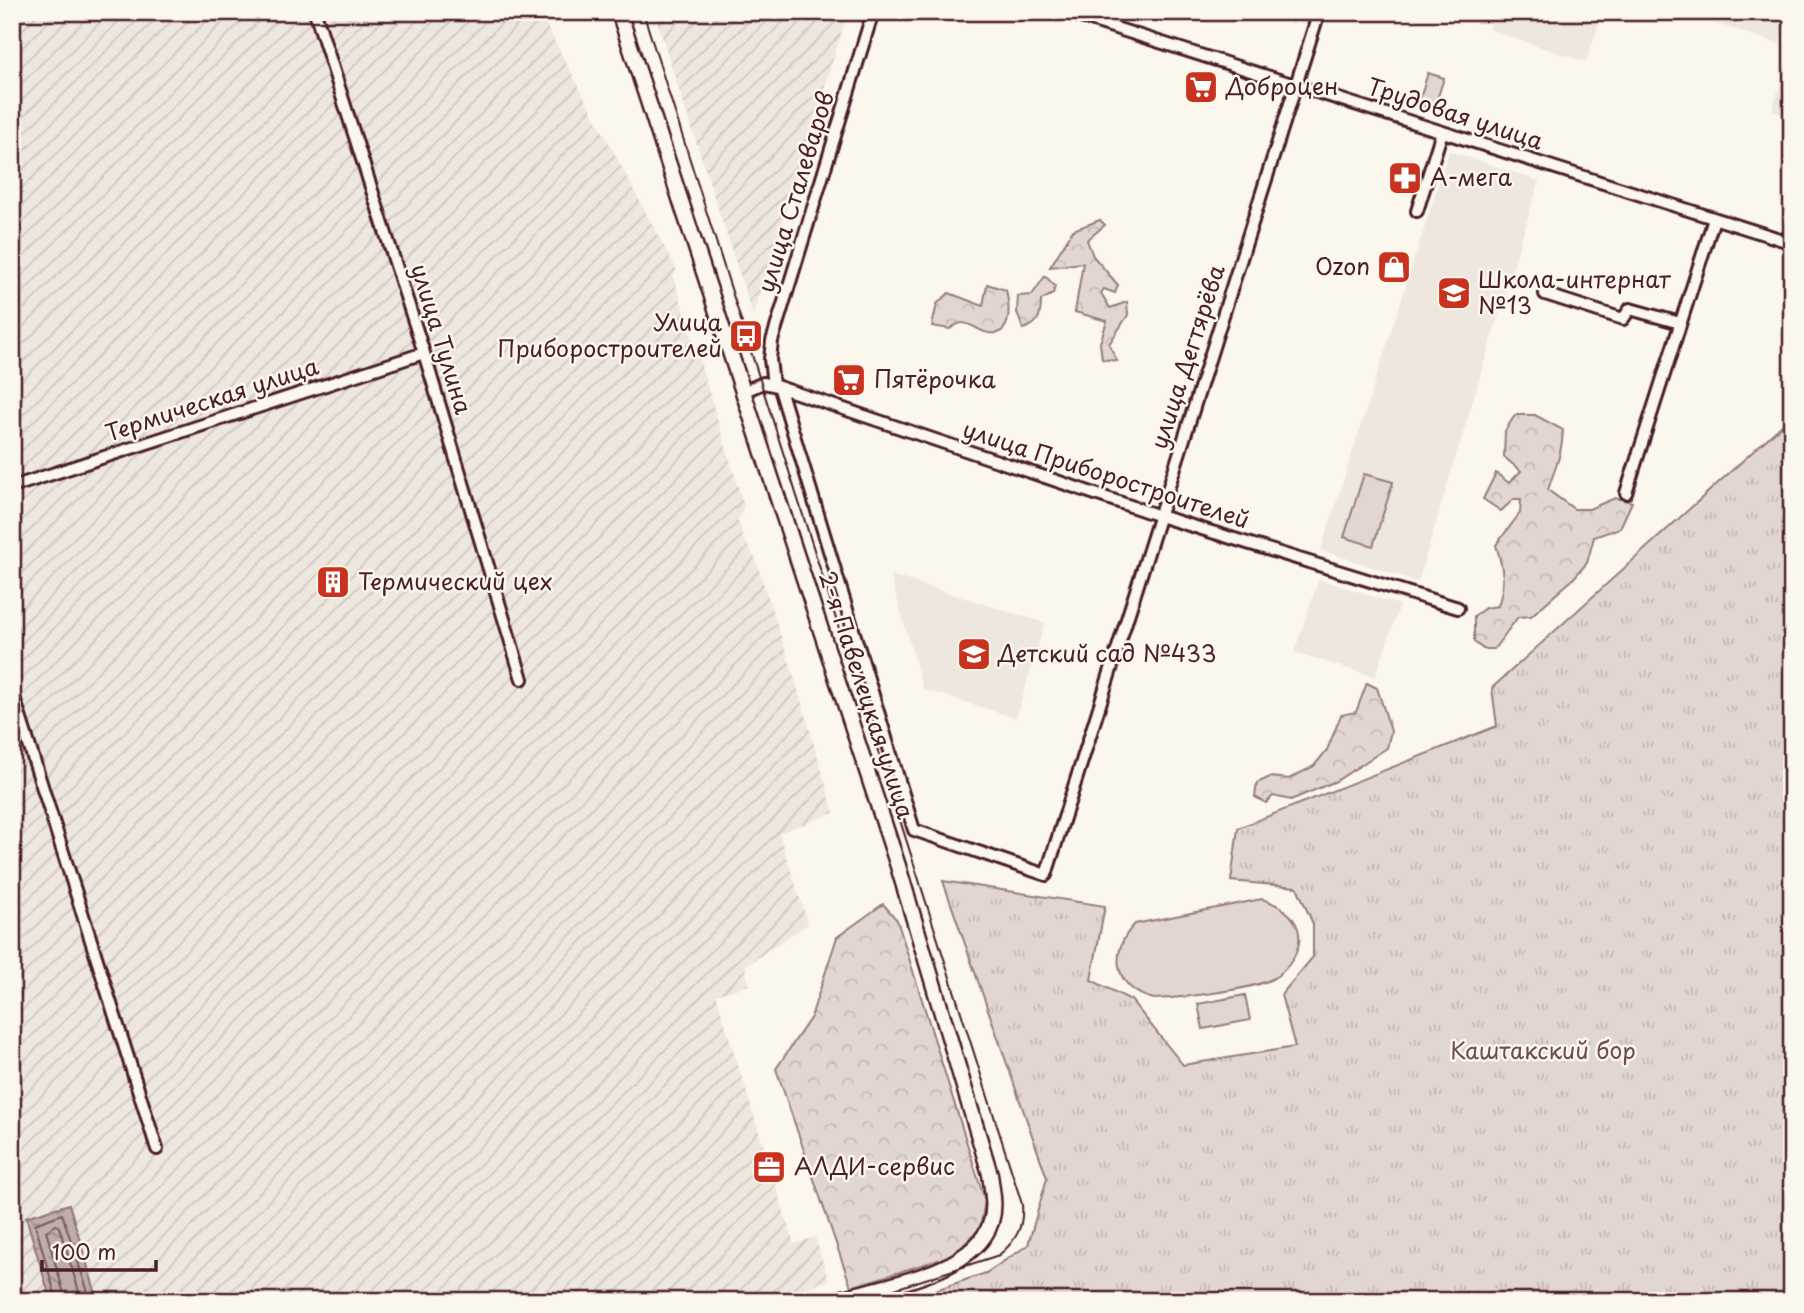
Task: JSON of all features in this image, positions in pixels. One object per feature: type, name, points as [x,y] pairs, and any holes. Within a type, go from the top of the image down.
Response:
[{"type":"main road","name":"2-я Павелецкая улица","points":[[619,12],[898,866],[990,1174],[994,1203],[990,1223],[979,1242],[967,1255],[944,1268],[833,1301]]},
{"type":"street","name":"улица Тулина","points":[[315,12],[424,353],[522,679]]},
{"type":"street","name":"улица Сталеваров","points":[[873,12],[772,341],[770,359],[914,830],[1046,875]]},
{"type":"street","name":"Трудовая улица","points":[[1065,12],[1792,243]]},
{"type":"street","name":"улица Дегтярёва","points":[[1046,875],[1319,12]]},
{"type":"street","points":[[1417,211],[1442,132]]},
{"type":"street","points":[[1626,493],[1714,219]]},
{"type":"street","points":[[1545,294],[1623,319],[1630,309],[1679,323]]},
{"type":"street","name":"Термическая улица","points":[[12,486],[424,353]]},
{"type":"street","points":[[745,391],[763,383],[777,387]]},
{"type":"street","name":"улица Приборостроителей","points":[[777,387],[1159,516],[1458,608]]},
{"type":"street","points":[[12,691],[157,1149]]},
{"type":"shaded area","points":[[12,12],[539,12],[677,271],[673,275],[744,506],[738,520],[744,540],[755,558],[791,666],[834,813],[779,833],[808,924],[745,966],[749,985],[716,995],[794,1244],[815,1237],[829,1281],[768,1301],[12,1301]]},
{"type":"shaded area","points":[[654,12],[848,12],[753,315],[682,99]]},
{"type":"shaded area","points":[[1493,12],[1603,12],[1586,62],[1490,30]]},
{"type":"shaded area","points":[[1681,12],[1790,12],[1779,44]]},
{"type":"shaded area","points":[[1792,47],[1792,118],[1772,111]]},
{"type":"shaded area","name":"Школа-интернат №13","points":[[1449,151],[1539,181],[1418,582],[1321,550]]},
{"type":"shaded area","name":"Детский сад №433","points":[[890,575],[1045,623],[1016,718],[923,689]]},
{"type":"shaded area","points":[[1319,579],[1400,605],[1375,677],[1294,652]]},
{"type":"green space","points":[[1428,73],[1444,78],[1434,109],[1418,104]]},
{"type":"green space","points":[[1100,220],[1105,225],[1087,240],[1093,256],[1118,285],[1115,293],[1104,289],[1101,293],[1110,308],[1127,302],[1128,315],[1109,344],[1117,361],[1102,359],[1100,343],[1107,321],[1075,312],[1083,263],[1050,267],[1073,230]]},
{"type":"green space","points":[[1045,276],[1055,286],[1053,294],[1041,300],[1038,319],[1033,325],[1023,329],[1017,312],[1018,296],[1032,295]]},
{"type":"green space","points":[[987,284],[1006,290],[1008,318],[1003,330],[989,333],[966,323],[950,329],[932,326],[937,304],[949,293],[983,306]]},
{"type":"green space","points":[[1515,415],[1535,415],[1563,430],[1560,454],[1548,490],[1574,509],[1589,509],[1615,498],[1632,502],[1620,528],[1594,537],[1587,563],[1572,580],[1531,616],[1518,617],[1494,649],[1483,649],[1474,642],[1474,616],[1485,608],[1498,606],[1503,575],[1496,545],[1520,513],[1521,499],[1514,499],[1501,511],[1483,499],[1496,473],[1509,483],[1521,471],[1504,457],[1505,431]]},
{"type":"green space","name":"Каштакский бор","points":[[1792,416],[1792,1301],[903,1301],[986,1273],[1028,1245],[1047,1178],[943,881],[1105,906],[1091,980],[1131,1000],[1183,1065],[1295,1047],[1281,995],[1313,957],[1313,924],[1297,887],[1231,881],[1238,828],[1497,726],[1492,688]]},
{"type":"green space","points":[[1364,474],[1393,482],[1373,546],[1344,537]]},
{"type":"green space","points":[[1367,683],[1377,688],[1391,731],[1387,748],[1336,781],[1291,800],[1273,796],[1266,803],[1255,797],[1257,783],[1270,777],[1289,779],[1314,766],[1327,750],[1341,715],[1356,712]]},
{"type":"green space","points":[[1262,899],[1279,906],[1288,914],[1296,923],[1299,936],[1297,951],[1289,965],[1272,979],[1232,990],[1154,999],[1130,987],[1123,978],[1119,968],[1121,946],[1135,924]]},
{"type":"green space","points":[[883,904],[897,920],[985,1201],[980,1228],[954,1255],[851,1287],[776,1069],[811,1017],[837,937]]},
{"type":"green space","points":[[1245,995],[1250,1020],[1203,1029],[1198,1004]]},
{"type":"water","points":[[69,1204],[98,1301],[51,1301],[26,1217]]},
{"type":"tram line","points":[[643,12],[1022,1204],[1022,1220],[1018,1233],[999,1255],[858,1301]]},
{"type":"place","name":"Доброцен","points":[[1201,87]]},
{"type":"place","name":"А-мега","points":[[1405,178]]},
{"type":"place","name":"Ozon","points":[[1394,267]]},
{"type":"place","name":"Школа-интернат №13","points":[[1454,293]]},
{"type":"place","name":"Улица Приборостроителей","points":[[746,336]]},
{"type":"place","name":"Пятёрочка","points":[[849,380]]},
{"type":"place","name":"Термический цех","points":[[333,582]]},
{"type":"place","name":"Детский сад №433","points":[[974,654]]},
{"type":"place","name":"АЛДИ-сервис","points":[[769,1167]]}]
